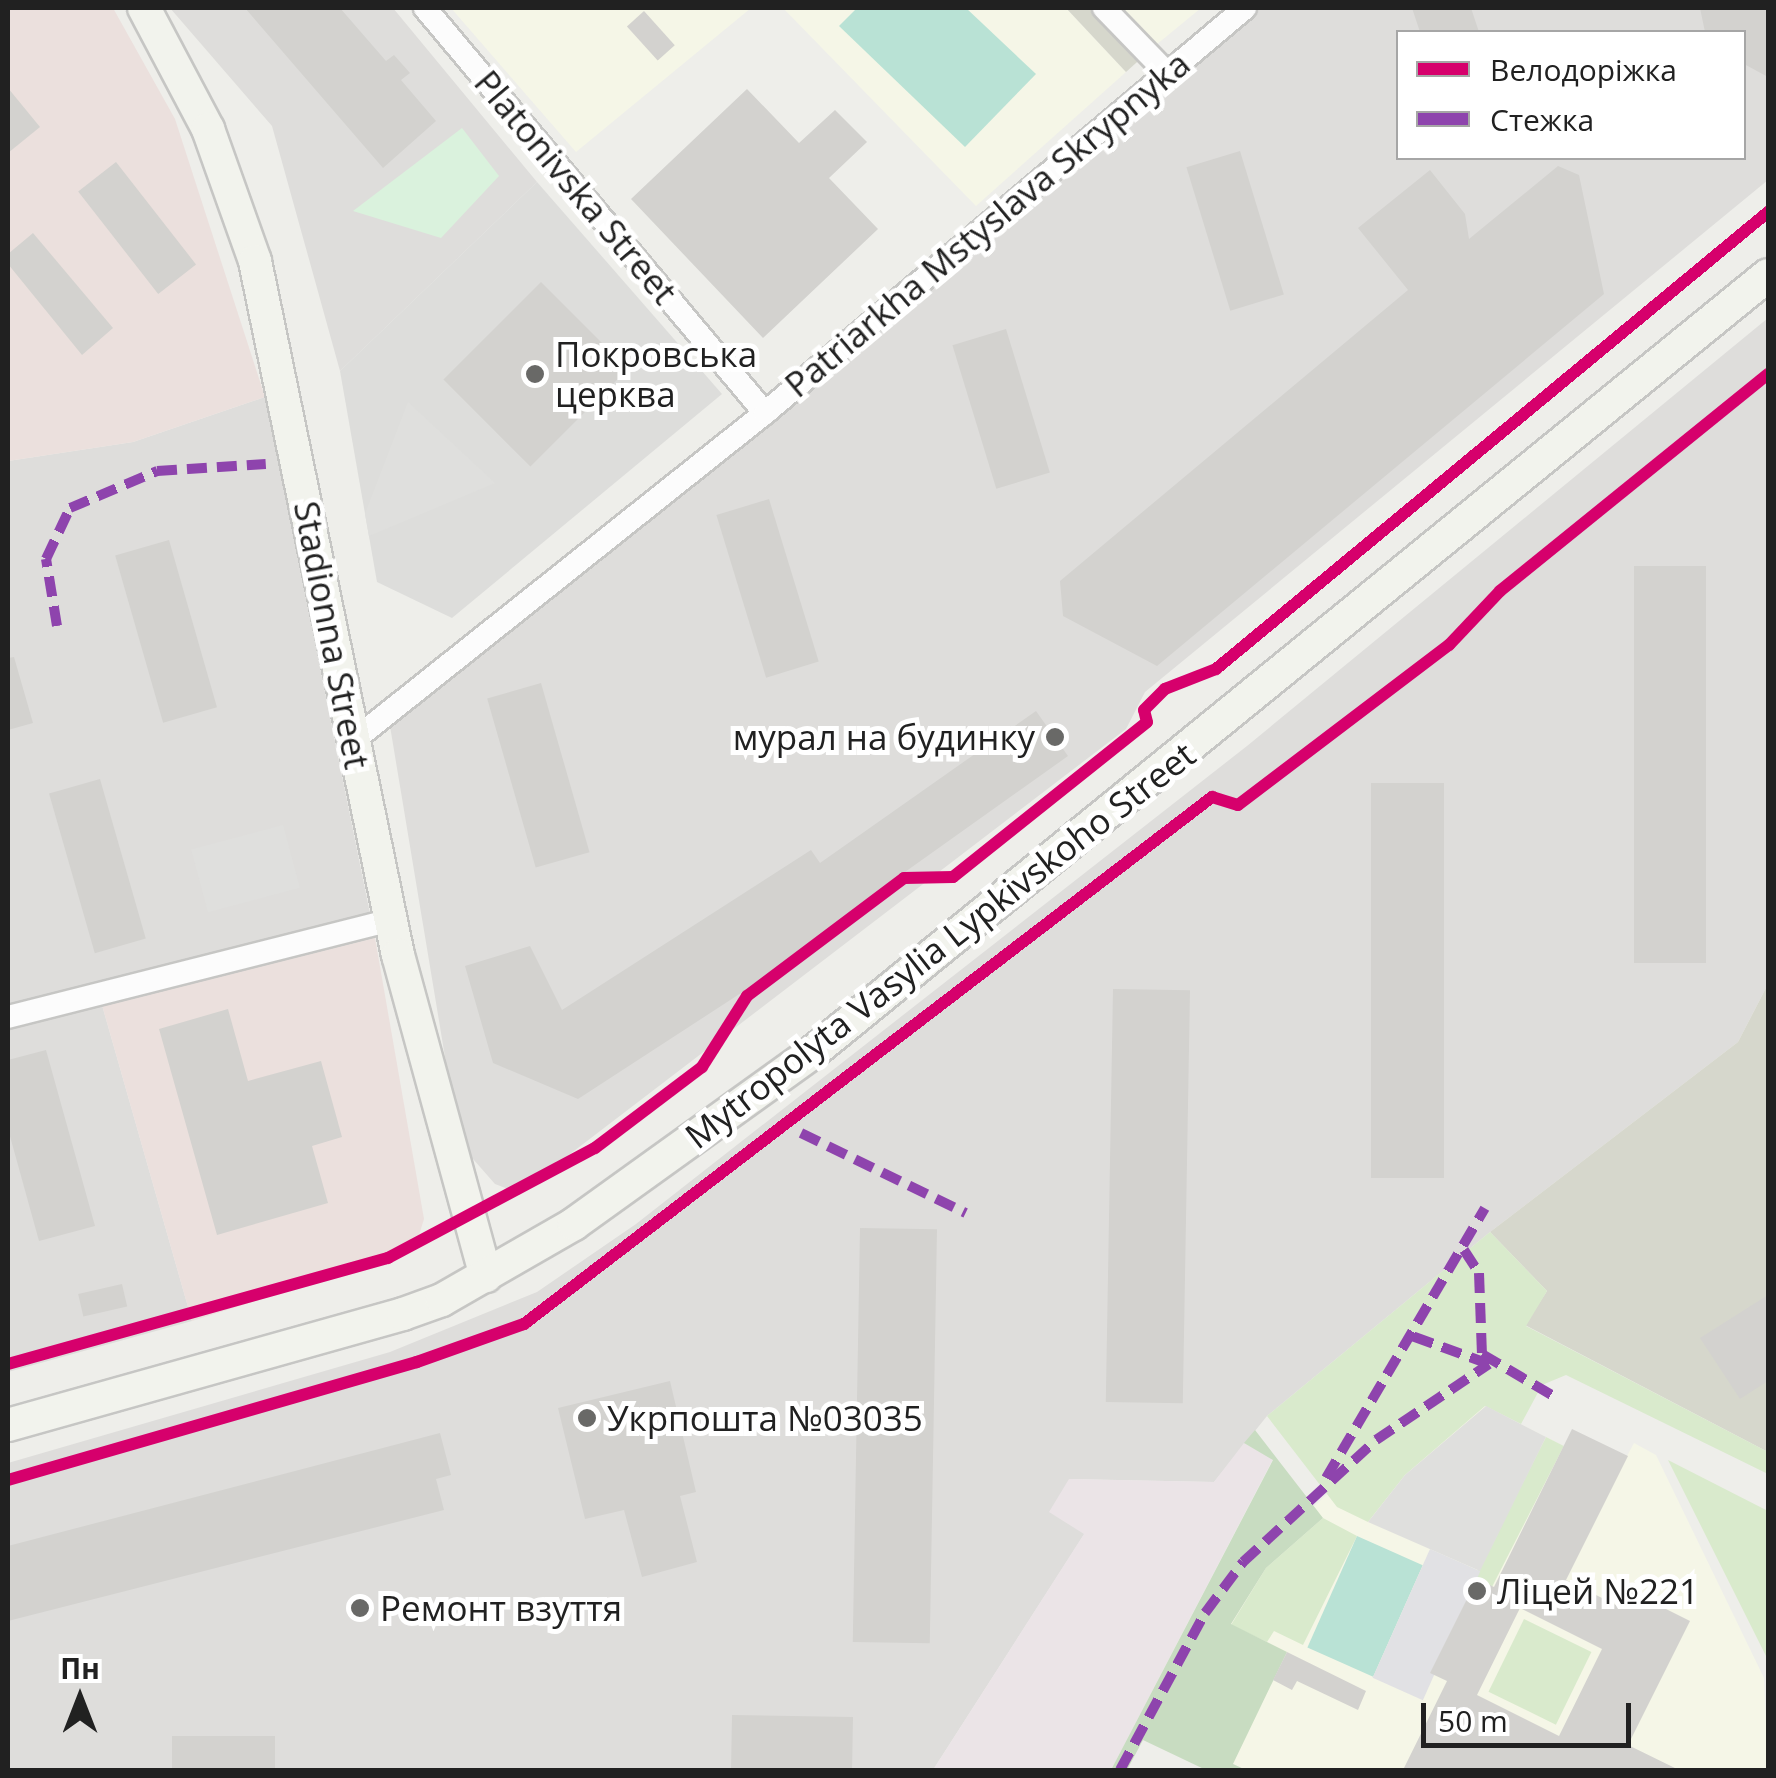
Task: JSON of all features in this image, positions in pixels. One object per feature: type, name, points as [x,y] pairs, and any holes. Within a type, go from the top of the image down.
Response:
[{"type":"main road","name":"Stadionna Street","points":[[144,8],[208,130],[255,261],[390,920],[486,1276]]},
{"type":"main road","name":"Mytropolyta Vasylia Lypkivskoho Street","points":[[8,1424],[403,1314],[486,1276],[574,1224],[813,1052],[1768,275]]},
{"type":"street","name":"Platonivska Street","points":[[425,8],[765,412]]},
{"type":"street","points":[[1104,8],[1166,72]]},
{"type":"street","name":"Patriarkha Mstyslava Skrypnyka","points":[[354,740],[765,412],[1245,8]]},
{"type":"street","points":[[8,1017],[390,920]]},
{"type":"shaded area","points":[[8,8],[113,8],[175,119],[265,397],[133,442],[8,461]]},
{"type":"shaded area","points":[[170,8],[393,8],[537,182],[340,371],[272,126]]},
{"type":"shaded area","points":[[451,8],[751,8],[576,152]]},
{"type":"shaded area","points":[[783,8],[1066,8],[1126,72],[976,206]]},
{"type":"shaded area","points":[[1066,8],[1120,8],[1156,45],[1126,72]]},
{"type":"shaded area","points":[[1120,8],[1201,8],[1156,45]]},
{"type":"shaded area","points":[[1253,8],[1768,8],[1768,180],[1145,692],[1126,729],[519,1193],[495,1184],[466,1151],[455,1117],[388,714]]},
{"type":"shaded area","points":[[537,182],[722,394],[452,618],[377,582],[340,371]]},
{"type":"shaded area","points":[[1768,318],[1768,984],[1738,1042],[1490,1232],[1267,1416],[1214,1482],[1069,1479],[1085,1533],[933,1770],[8,1770],[8,1463],[390,1352],[537,1292],[636,1224],[1247,746]]},
{"type":"shaded area","points":[[265,397],[375,938],[102,1005],[192,1321],[8,1372],[8,461],[133,442]]},
{"type":"shaded area","points":[[408,402],[495,483],[369,536],[365,514]]},
{"type":"shaded area","points":[[283,825],[300,888],[208,912],[191,850]]},
{"type":"shaded area","points":[[375,938],[424,1219],[414,1251],[192,1321],[102,1005]]},
{"type":"shaded area","points":[[1768,984],[1768,1452],[1525,1325],[1547,1291],[1490,1232],[1738,1042]]},
{"type":"shaded area","name":"Ліцей №221","points":[[1486,1406],[1563,1446],[1627,1456],[1634,1443],[1656,1455],[1764,1678],[1768,1770],[1246,1770],[1153,1727],[1251,1566],[1378,1446]]},
{"type":"shaded area","points":[[1486,1406],[1546,1437],[1480,1571],[1368,1522],[1405,1475]]},
{"type":"shaded area","points":[[1244,1443],[1273,1459],[1111,1770],[933,1770],[1084,1534],[1049,1512],[1069,1479],[1214,1482]]},
{"type":"shaded area","points":[[1430,1549],[1480,1571],[1423,1700],[1373,1678]]},
{"type":"green space","points":[[857,8],[966,8],[1036,74],[965,147],[839,26]]},
{"type":"green space","points":[[462,128],[499,176],[441,238],[353,211]]},
{"type":"green space","points":[[1490,1232],[1547,1291],[1526,1326],[1768,1452],[1768,1474],[1566,1375],[1542,1385],[1521,1424],[1485,1406],[1405,1475],[1368,1522],[1337,1507],[1267,1416]]},
{"type":"green space","points":[[1255,1430],[1323,1518],[1266,1568],[1231,1624],[1287,1652],[1233,1764],[1246,1770],[1206,1770],[1143,1740],[1127,1770],[1111,1770],[1273,1460],[1244,1443]]},
{"type":"green space","points":[[1546,1437],[1564,1446],[1492,1587],[1474,1578]]},
{"type":"green space","points":[[1668,1460],[1768,1511],[1768,1660]]},
{"type":"green space","points":[[1323,1518],[1357,1536],[1303,1645],[1274,1631],[1267,1642],[1231,1625],[1266,1568]]},
{"type":"green space","points":[[1357,1536],[1423,1565],[1373,1677],[1307,1647]]},
{"type":"green space","points":[[1524,1619],[1591,1652],[1556,1725],[1488,1692]]},
{"type":"building","points":[[245,8],[340,8],[386,61],[394,55],[410,73],[401,80],[436,121],[383,168]]},
{"type":"building","points":[[1412,8],[1471,8],[1478,30],[1419,30]]},
{"type":"building","points":[[1700,8],[1768,8],[1768,77],[1746,65],[1746,30],[1705,30]]},
{"type":"building","points":[[644,11],[675,45],[658,61],[627,26]]},
{"type":"building","points":[[8,88],[40,127],[8,153]]},
{"type":"building","points":[[747,89],[799,143],[835,110],[867,142],[829,178],[878,229],[763,338],[631,199]]},
{"type":"building","points":[[1240,151],[1284,294],[1230,311],[1186,167]]},
{"type":"building","points":[[116,162],[196,264],[158,294],[78,192]]},
{"type":"building","points":[[1558,166],[1579,175],[1604,294],[1157,666],[1063,616],[1060,581],[1408,290],[1358,228],[1430,170],[1465,214],[1469,239]]},
{"type":"building","points":[[33,233],[113,328],[82,355],[8,264],[8,254]]},
{"type":"building","name":"Покровська церква","points":[[541,282],[628,369],[530,467],[443,380]]},
{"type":"building","points":[[1006,329],[1050,472],[996,489],[952,345]]},
{"type":"building","points":[[769,499],[819,662],[766,678],[716,515]]},
{"type":"building","points":[[169,540],[217,707],[163,723],[115,555]]},
{"type":"building","points":[[1634,566],[1706,566],[1706,963],[1634,963]]},
{"type":"building","points":[[14,657],[33,723],[8,730],[8,658]]},
{"type":"building","points":[[541,683],[590,852],[536,868],[487,698]]},
{"type":"building","points":[[1036,711],[1068,756],[853,909],[857,915],[578,1099],[493,1063],[465,966],[530,946],[562,1010],[811,850],[820,863]]},
{"type":"building","points":[[100,779],[146,939],[95,953],[49,794]]},
{"type":"building","points":[[1371,783],[1444,783],[1444,1178],[1371,1178]]},
{"type":"building","points":[[1113,989],[1190,990],[1183,1403],[1106,1402]]},
{"type":"building","points":[[228,1009],[248,1081],[321,1061],[342,1137],[312,1146],[328,1203],[217,1235],[159,1029]]},
{"type":"building","points":[[46,1050],[95,1226],[39,1241],[8,1129],[8,1060]]},
{"type":"building","points":[[860,1228],[937,1229],[930,1643],[853,1642]]},
{"type":"building","points":[[122,1284],[127,1306],[83,1317],[78,1294]]},
{"type":"building","points":[[1768,1295],[1768,1381],[1740,1399],[1700,1338]]},
{"type":"building","points":[[670,1381],[696,1492],[680,1496],[697,1562],[642,1577],[624,1510],[585,1519],[558,1408]]},
{"type":"building","points":[[1572,1429],[1628,1456],[1566,1580],[1618,1606],[1626,1589],[1690,1621],[1628,1745],[1679,1770],[1403,1770],[1447,1681],[1430,1673],[1477,1579],[1494,1587]],"holes":[[[1520,1608],[1602,1649],[1559,1736],[1477,1695]]]},
{"type":"building","points":[[440,1433],[451,1475],[436,1479],[444,1510],[8,1621],[8,1546]]},
{"type":"building","points":[[1287,1652],[1366,1691],[1358,1710],[1297,1681],[1292,1690],[1273,1680]]},
{"type":"building","points":[[732,1715],[853,1717],[852,1770],[731,1770]]},
{"type":"building","points":[[172,1736],[275,1736],[275,1770],[172,1770]]},
{"type":"marked path","points":[[57,626],[46,559],[70,508],[157,471],[266,464]]},
{"type":"marked path","points":[[801,1133],[966,1213]]},
{"type":"marked path","points":[[1326,1478],[1485,1208]]},
{"type":"marked path","points":[[1464,1250],[1479,1273],[1482,1354],[1555,1397]]},
{"type":"marked path","points":[[1120,1770],[1205,1613],[1243,1562],[1376,1440],[1489,1364],[1412,1336]]},
{"type":"cycle path","points":[[8,1364],[388,1258],[595,1148],[702,1067],[747,996],[904,878],[953,877],[1147,722],[1144,710],[1165,689],[1216,669],[1768,212]]},
{"type":"cycle path","points":[[8,1480],[417,1362],[524,1324],[1212,797],[1238,805],[1449,645],[1500,591],[1768,374]]},
{"type":"place","name":"Покровська церква","points":[[535,374]]},
{"type":"place","name":"мурал на будинку","points":[[1055,737]]},
{"type":"place","name":"Укрпошта №03035","points":[[587,1418]]},
{"type":"place","name":"Ліцей №221","points":[[1477,1591]]},
{"type":"place","name":"Ремонт взуття","points":[[360,1608]]}]
